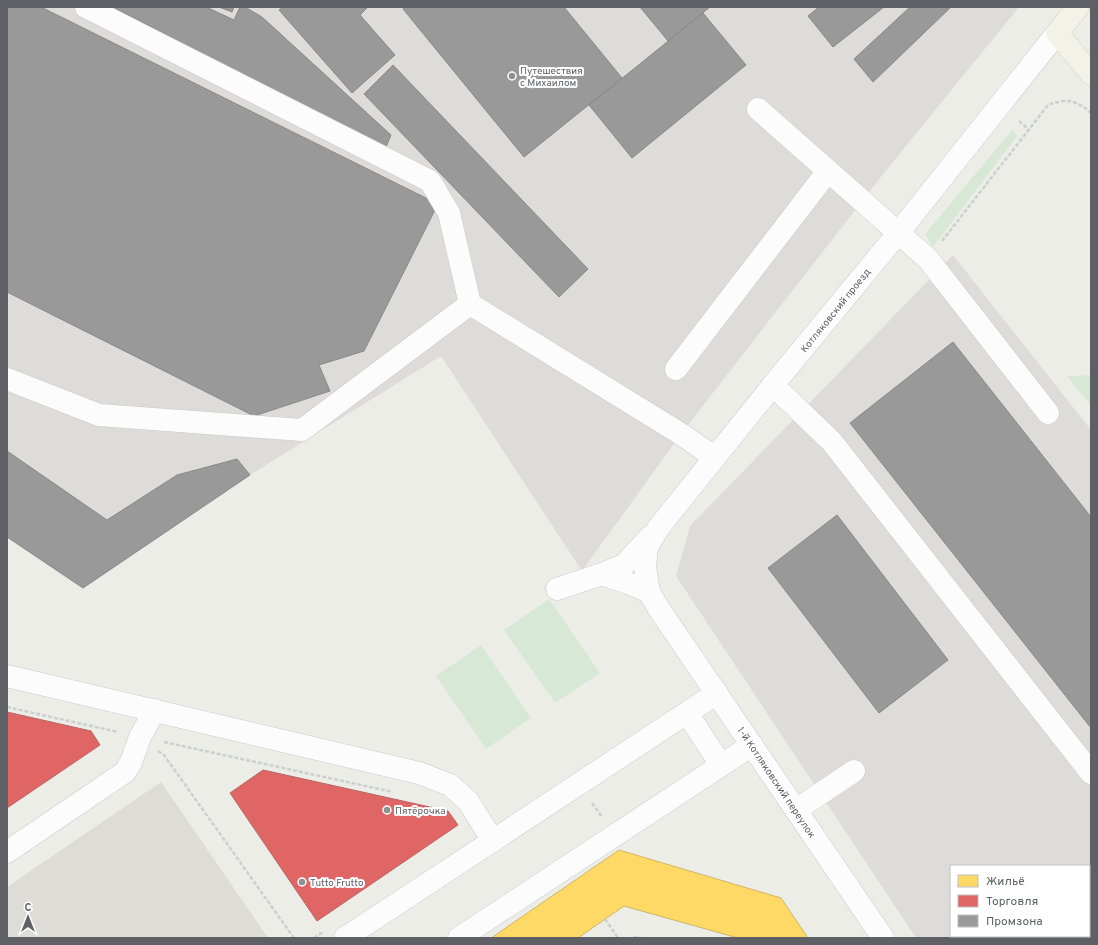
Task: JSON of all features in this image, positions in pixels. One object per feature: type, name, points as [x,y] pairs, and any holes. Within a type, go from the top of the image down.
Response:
[{"type":"main road","name":"Котляковский проезд","points":[[1057,33],[1078,7]]},
{"type":"main road","points":[[1057,33],[1091,74]]},
{"type":"street","points":[[86,7],[430,181],[449,213],[470,304],[681,434],[714,458]]},
{"type":"street","name":"Котляковский проезд","points":[[671,625],[649,592],[645,566],[647,547],[659,527],[773,384],[899,232],[1057,33]]},
{"type":"street","points":[[758,110],[928,259],[1048,413]]},
{"type":"street","points":[[676,369],[828,171]]},
{"type":"street","points":[[7,379],[99,415],[302,430],[470,304]]},
{"type":"street","points":[[773,384],[832,442],[1091,773]]},
{"type":"street","points":[[557,589],[624,565],[659,527]]},
{"type":"street","points":[[602,574],[649,592]]},
{"type":"street","name":"1-й Котляковский переулок","points":[[671,625],[883,938]]},
{"type":"street","points":[[7,676],[419,773],[450,785],[468,800],[493,841]]},
{"type":"street","points":[[353,936],[493,841],[717,693]]},
{"type":"street","points":[[7,852],[125,772],[131,762],[140,737],[155,710]]},
{"type":"street","points":[[687,713],[721,765]]},
{"type":"street","points":[[459,938],[752,745]]},
{"type":"street","points":[[796,810],[854,770]]},
{"type":"path","points":[[928,259],[1048,105],[1059,101],[1072,101],[1091,112]]},
{"type":"path","points":[[1019,120],[1029,130]]},
{"type":"path","points":[[7,708],[398,793]]},
{"type":"path","points":[[140,737],[164,755],[294,938]]},
{"type":"path","points":[[580,784],[615,836]]},
{"type":"path","points":[[605,919],[618,938]]},
{"type":"path","points":[[633,938],[641,938]]},
{"type":"shaded area","points":[[7,7],[1019,7],[884,173],[681,434],[582,571],[441,356],[250,475],[83,588],[7,537]]},
{"type":"shaded area","points":[[953,255],[1091,430],[1091,938],[916,938],[676,576],[690,526]]},
{"type":"shaded area","points":[[161,782],[268,938],[7,938],[7,887]]},
{"type":"green space","points":[[1013,129],[1017,136],[933,247],[925,234]]},
{"type":"green space","points":[[1091,375],[1091,406],[1067,376]]},
{"type":"green space","points":[[549,599],[600,673],[555,703],[504,630]]},
{"type":"green space","points":[[481,645],[531,718],[486,749],[436,676]]},
{"type":"building: Жильё","points":[[619,850],[781,898],[808,938],[738,938],[624,906],[578,938],[491,938]]},
{"type":"building: Торговля","points":[[7,712],[91,731],[100,745],[7,808]]},
{"type":"building: Торговля","points":[[263,770],[448,811],[458,825],[317,921],[230,793]]},
{"type":"building: Промзона","points":[[7,7],[41,7],[438,204],[364,351],[319,365],[330,391],[254,416],[7,292]]},
{"type":"building: Промзона","points":[[113,7],[206,7],[234,20],[240,7],[245,7],[262,17],[391,135],[385,149]]},
{"type":"building: Промзона","points":[[219,7],[234,7],[232,12]]},
{"type":"building: Промзона","points":[[283,7],[368,7],[360,15],[395,55],[352,93],[279,10]]},
{"type":"building: Промзона","points":[[405,7],[564,7],[622,78],[524,157],[403,9]]},
{"type":"building: Промзона","points":[[640,7],[710,7],[668,41]]},
{"type":"building: Промзона","points":[[819,7],[884,7],[833,47],[808,16]]},
{"type":"building: Промзона","points":[[910,7],[951,7],[873,82],[854,59]]},
{"type":"building: Промзона","points":[[703,13],[746,65],[632,158],[589,105]]},
{"type":"building: Промзона","points":[[393,65],[588,269],[559,297],[364,94]]},
{"type":"building: Промзона","points":[[953,342],[1091,517],[1091,728],[850,423]]},
{"type":"building: Промзона","points":[[7,451],[107,520],[177,475],[237,459],[250,475],[83,588],[7,537]]},
{"type":"building: Промзона","points":[[837,515],[948,660],[879,713],[768,568]]},
{"type":"place","name":"Путешествия с Михаилом","points":[[512,76]]},
{"type":"place","name":"Пятёрочка","points":[[387,810]]},
{"type":"place","name":"Tutto Frutto","points":[[302,882]]}]
